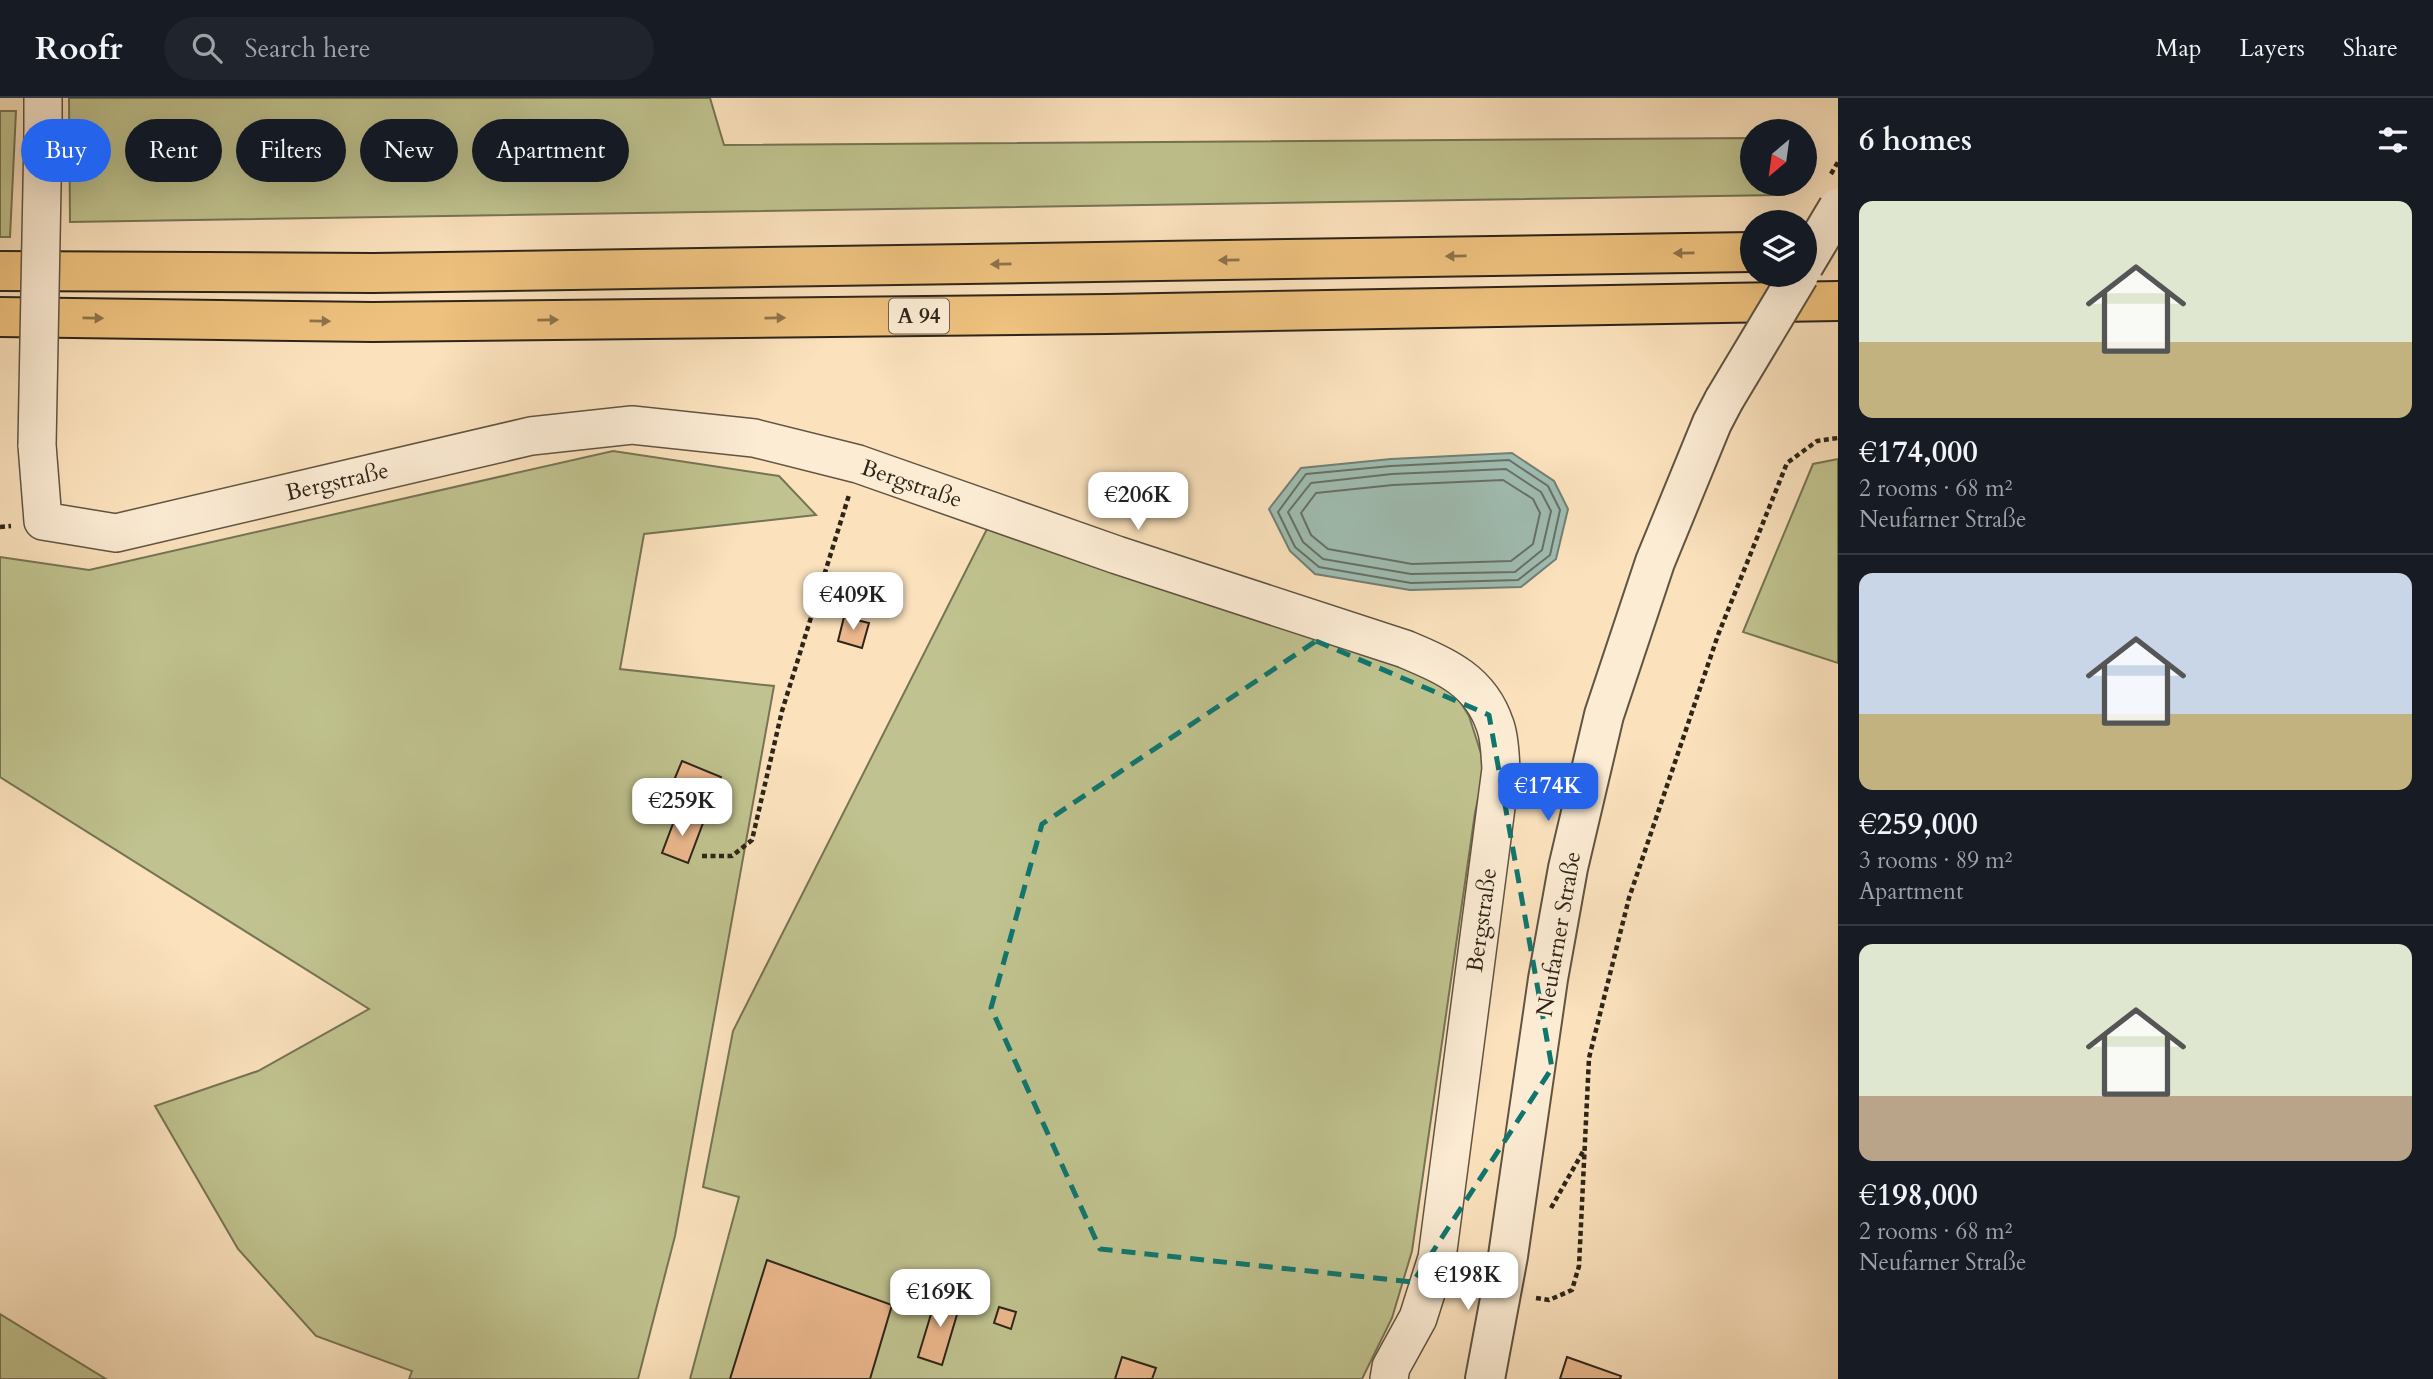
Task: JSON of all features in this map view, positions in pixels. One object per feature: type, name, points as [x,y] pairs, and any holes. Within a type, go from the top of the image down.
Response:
[{"type":"highway","points":[[1817,251],[1838,250]]},
{"type":"highway","name":"A 94","points":[[0,271],[373,273],[1740,252]]},
{"type":"highway","name":"A 94","points":[[0,317],[373,322],[1121,314],[1838,301]]},
{"type":"street","name":"Bergstraße","points":[[43,98],[37,445],[43,521],[116,533],[531,436],[632,425],[754,438],[858,464],[1117,555],[1405,649],[1443,665],[1468,680],[1485,703],[1496,726],[1501,769],[1437,1258],[1418,1318],[1391,1367],[1389,1379]]},
{"type":"street","points":[[1817,243],[1838,208]]},
{"type":"street","name":"Neufarner Straße","points":[[1485,1379],[1502,1292],[1548,979],[1568,868],[1604,715],[1655,562],[1718,412],[1791,287]]},
{"type":"path","points":[[1502,1292],[1549,1300],[1572,1290],[1579,1266],[1589,1058],[1629,898],[1718,635],[1787,463],[1817,441],[1838,438]]},
{"type":"path","points":[[702,856],[732,856],[752,840],[782,711],[858,464]]},
{"type":"highlighted area","points":[[1316,641],[1489,715],[1552,1068],[1413,1282],[1100,1249],[991,1008],[1042,824]]},
{"type":"green space","points":[[69,98],[710,98],[724,145],[1740,138],[1740,196],[70,222],[70,182],[111,182],[111,119],[69,119]]},
{"type":"green space","points":[[0,111],[16,111],[10,237],[0,237]]},
{"type":"green space","points":[[613,451],[779,476],[816,515],[644,534],[620,669],[774,686],[675,1236],[638,1379],[409,1379],[412,1371],[316,1336],[238,1249],[155,1106],[258,1071],[369,1009],[0,777],[0,557],[89,570]]},
{"type":"green space","points":[[1838,459],[1838,663],[1743,632],[1813,464]]},
{"type":"green space","points":[[988,527],[1422,665],[1451,687],[1469,716],[1485,766],[1475,813],[1412,1251],[1392,1318],[1362,1379],[690,1379],[739,1197],[703,1187],[733,1031]]},
{"type":"green space","points":[[0,1314],[106,1379],[0,1379]]},
{"type":"water","points":[[1512,453],[1554,481],[1568,509],[1556,559],[1521,587],[1410,590],[1315,574],[1290,551],[1269,509],[1301,468],[1391,459]]},
{"type":"building","points":[[844,617],[869,623],[862,648],[838,641]]},
{"type":"building","points":[[682,761],[721,777],[716,791],[723,794],[716,811],[709,808],[703,823],[666,809],[664,813],[645,806],[653,784],[670,790]]},
{"type":"building","points":[[677,813],[703,823],[688,863],[662,853]]},
{"type":"building","points":[[767,1260],[892,1305],[870,1379],[730,1379]]},
{"type":"building","points":[[938,1291],[961,1301],[942,1365],[918,1357]]},
{"type":"building","points":[[999,1307],[1016,1312],[1011,1329],[994,1323]]},
{"type":"building","points":[[1122,1357],[1156,1368],[1152,1379],[1115,1379]]},
{"type":"building","points":[[1567,1357],[1621,1376],[1620,1379],[1560,1379]]}]
